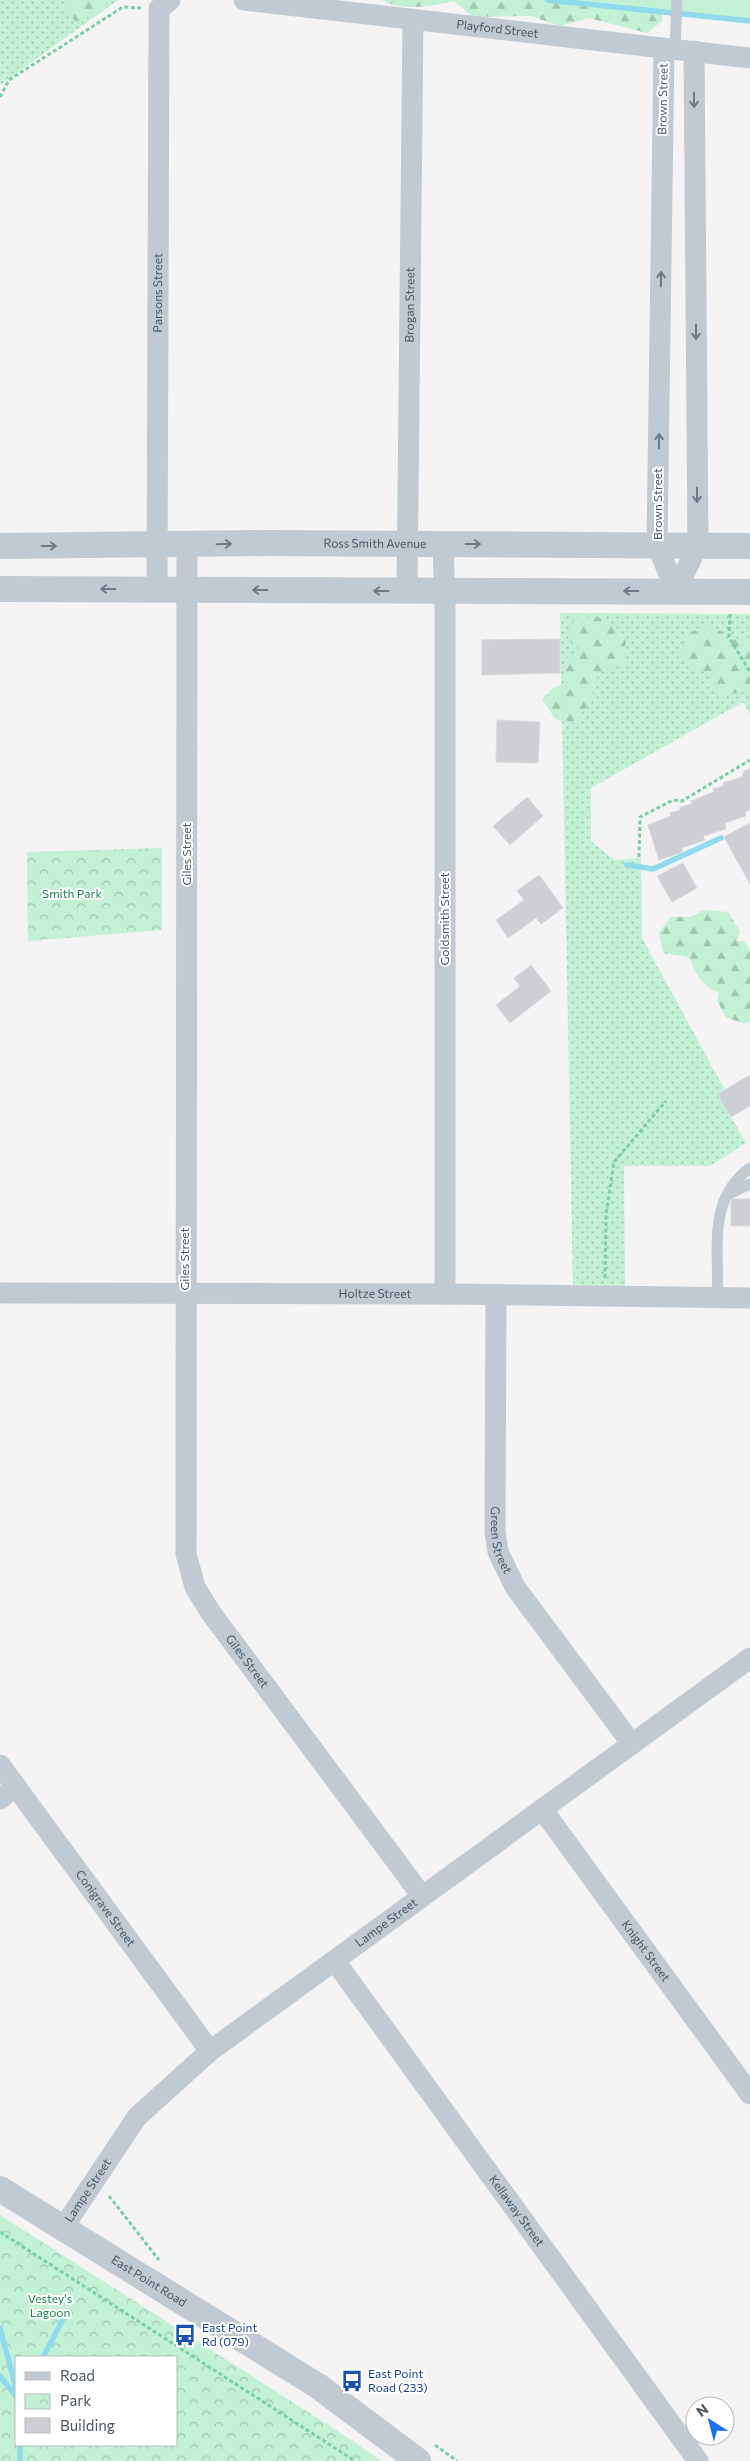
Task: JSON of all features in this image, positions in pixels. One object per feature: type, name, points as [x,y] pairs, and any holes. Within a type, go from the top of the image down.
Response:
[{"type":"street","name":"Playford Street","points":[[244,0],[750,58]]},
{"type":"street","name":"Parsons Street","points":[[157,589],[164,4]]},
{"type":"street","name":"Brogan Street","points":[[407,591],[413,19]]},
{"type":"street","name":"Brown Street","points":[[676,591],[657,545],[677,50]]},
{"type":"street","points":[[676,591],[698,545],[677,50]]},
{"type":"street","name":"Ross Smith Avenue","points":[[0,546],[158,546],[267,543],[750,546]]},
{"type":"street","name":"Goldsmith Street","points":[[443,544],[445,1294]]},
{"type":"street","name":"Giles Street","points":[[187,545],[184,1531],[186,1554],[195,1587],[242,1656],[422,1896]]},
{"type":"street","points":[[0,589],[750,592]]},
{"type":"street","name":"Holtze Street","points":[[0,1293],[445,1294],[750,1298]]},
{"type":"street","name":"Green Street","points":[[496,1296],[494,1532],[498,1552],[515,1587],[632,1744]]},
{"type":"street","name":"Lampe Street","points":[[63,2228],[137,2117],[210,2051],[750,1658]]},
{"type":"street","name":"Conigrave Street","points":[[0,1765],[8,1793],[210,2051]]},
{"type":"street","name":"Knight Street","points":[[542,1809],[750,2094]]},
{"type":"street","name":"Kellaway Street","points":[[335,1961],[698,2461]]},
{"type":"street","name":"East Point Road","points":[[0,2189],[318,2386],[418,2461]]},
{"type":"lane","points":[[677,1],[677,50]]},
{"type":"lane","points":[[717,1298],[718,1218],[721,1205],[735,1182],[750,1168]]},
{"type":"lane","points":[[727,1195],[750,1184]]},
{"type":"path","points":[[0,97],[9,80],[123,7],[164,4]]},
{"type":"path","points":[[730,610],[730,637],[750,672]]},
{"type":"path","points":[[639,857],[640,817],[673,800],[682,801],[750,760]]},
{"type":"path","points":[[604,1297],[606,1214],[614,1162],[666,1101]]},
{"type":"path","points":[[0,2232],[355,2461]]},
{"type":"green space","points":[[0,0],[118,0],[0,85]]},
{"type":"green space","points":[[67,0],[109,0],[78,25],[65,8]]},
{"type":"green space","points":[[382,0],[662,0],[662,21],[647,33],[589,18],[560,26],[531,16],[473,17],[454,1],[408,7],[390,4]]},
{"type":"green space","points":[[554,0],[750,0],[750,21]]},
{"type":"green space","points":[[560,613],[750,614],[750,714],[743,702],[591,788],[591,841],[614,860],[641,858],[642,938],[725,1090],[718,1094],[746,1143],[710,1166],[624,1166],[625,1286],[573,1285]]},
{"type":"green space","points":[[574,617],[605,618],[626,641],[625,664],[607,668],[599,674],[589,703],[574,723],[555,719],[542,699],[552,689],[564,683],[565,659],[581,651],[568,638]]},
{"type":"green space","points":[[706,626],[721,631],[728,640],[750,638],[750,686],[745,692],[719,696],[709,686],[710,671],[698,671],[681,657],[685,635]]},
{"type":"green space","name":"Smith Park","points":[[162,848],[162,930],[28,941],[27,852]]},
{"type":"green space","points":[[704,910],[728,912],[740,931],[737,941],[744,941],[750,951],[750,1021],[744,1024],[726,1017],[717,1001],[719,993],[704,983],[689,957],[663,953],[659,932],[671,917],[690,917]]},
{"type":"green space","name":"Vestey's Lagoon","points":[[0,2215],[350,2439],[381,2461],[0,2461]]},
{"type":"building","points":[[560,639],[560,673],[482,675],[482,640]]},
{"type":"building","points":[[497,720],[540,722],[538,763],[496,762]]},
{"type":"building","points":[[750,769],[750,810],[745,812],[746,816],[725,823],[726,829],[703,836],[705,840],[682,848],[683,852],[659,860],[648,825],[671,816],[670,813],[680,810],[680,807],[692,804],[691,801],[714,792],[713,789],[724,786],[723,783],[742,777],[744,771]]},
{"type":"building","points":[[527,797],[543,816],[510,845],[493,826]]},
{"type":"building","points":[[750,823],[750,884],[724,837]]},
{"type":"building","points":[[683,863],[697,888],[672,902],[657,876]]},
{"type":"building","points":[[539,875],[563,908],[541,924],[536,918],[508,938],[496,920],[524,900],[517,891]]},
{"type":"building","points":[[531,965],[551,991],[510,1023],[496,1005],[520,986],[514,978]]},
{"type":"building","points":[[750,1075],[750,1106],[731,1117],[718,1094]]},
{"type":"building","points":[[731,1199],[750,1199],[750,1226],[731,1226]]},
{"type":"waterway","points":[[548,0],[750,21]]},
{"type":"waterway","points":[[627,865],[653,869],[721,838]]},
{"type":"waterway","points":[[44,2356],[67,2312]]},
{"type":"waterway","points":[[0,2328],[15,2384]]},
{"type":"waterway","points":[[0,2376],[15,2395]]},
{"type":"waterway","points":[[20,2446],[20,2461]]},
{"type":"place","name":"East Point Rd (079)","points":[[185,2335]]},
{"type":"place","name":"East Point Road (233)","points":[[352,2381]]}]
